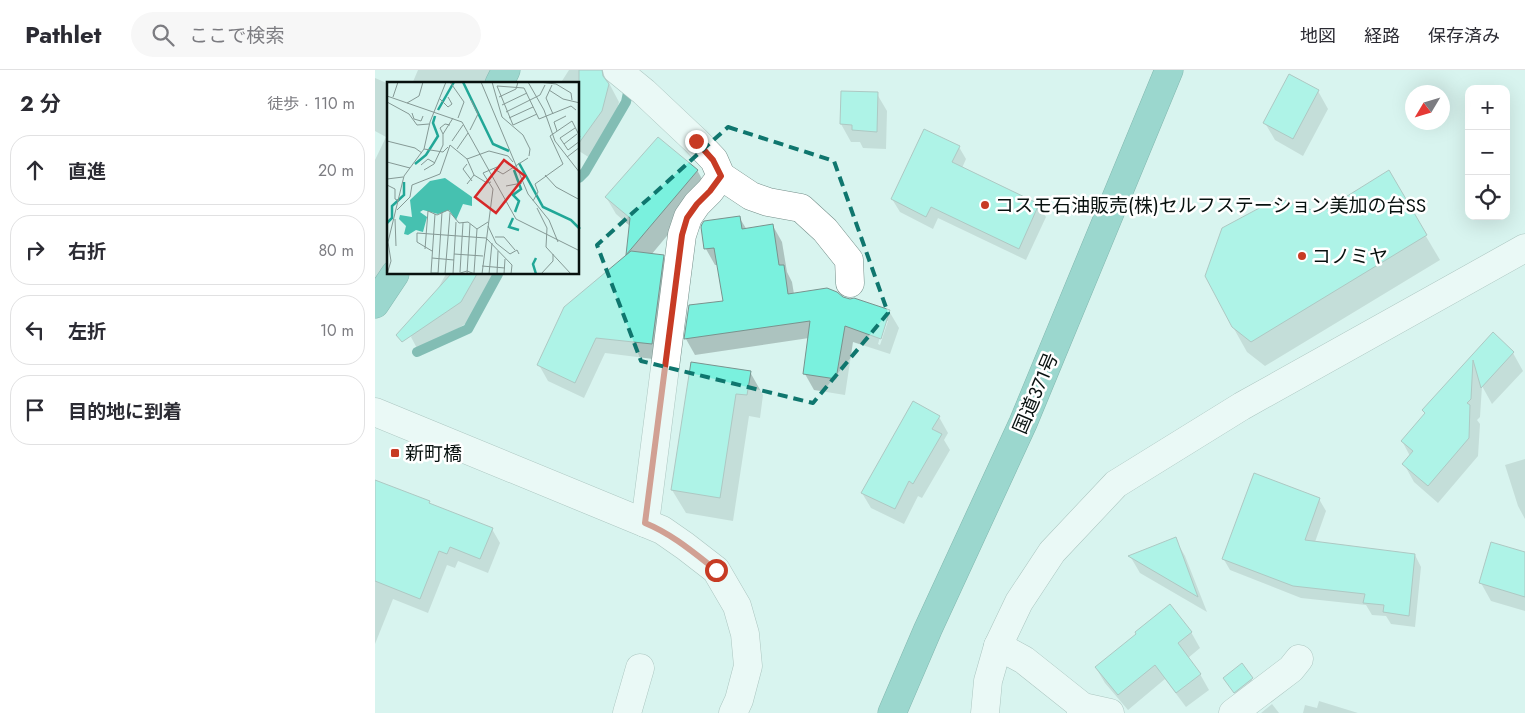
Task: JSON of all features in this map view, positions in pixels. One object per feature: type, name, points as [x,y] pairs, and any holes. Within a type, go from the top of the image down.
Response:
[{"type":"highway","points":[[500,82],[506,70]]},
{"type":"highway","name":"国道371号","points":[[892,713],[1023,422],[1169,70]]},
{"type":"highway","points":[[375,304],[394,275]]},
{"type":"street","points":[[617,70],[642,90],[696,141],[713,160],[721,176],[751,196],[768,202],[801,208],[825,230],[849,260],[851,283]]},
{"type":"street","points":[[645,523],[682,235],[687,218],[721,176]]},
{"type":"street","points":[[985,713],[988,682],[998,646],[1019,602],[1052,552],[1089,510],[1116,484],[1242,406],[1525,248]]},
{"type":"street","points":[[375,412],[662,530],[716,570],[737,606],[745,634],[748,666],[739,700],[733,713]]},
{"type":"street","points":[[998,646],[1024,660],[1082,710],[1110,713]]},
{"type":"street","points":[[1233,713],[1291,669],[1299,659]]},
{"type":"street","points":[[627,713],[640,668]]},
{"type":"highlighted area","points":[[728,127],[834,161],[888,313],[813,403],[641,361],[597,245]]},
{"type":"building","points":[[579,70],[602,70],[603,76],[609,84],[602,111],[580,142],[580,82]]},
{"type":"building","points":[[1289,74],[1319,90],[1293,139],[1263,123]]},
{"type":"building","points":[[841,91],[878,92],[877,132],[852,130],[852,125],[840,124]]},
{"type":"building","name":"コスモ石油販売(株)セルフステーション美加の台SS","points":[[924,129],[960,146],[952,162],[1039,204],[1019,249],[931,207],[926,217],[891,199]]},
{"type":"building","points":[[658,137],[698,170],[626,255],[630,218],[605,197]]},
{"type":"building","name":"コノミヤ","points":[[1389,170],[1427,235],[1251,342],[1232,327],[1205,276],[1222,228],[1278,198],[1320,213]]},
{"type":"building","points":[[740,216],[742,229],[773,224],[779,265],[784,265],[788,294],[827,288],[843,297],[854,298],[890,310],[881,339],[845,326],[836,379],[803,374],[810,321],[684,339],[689,305],[723,301],[714,248],[704,249],[702,224],[704,221]]},
{"type":"building","points":[[631,251],[664,255],[652,344],[596,338],[575,383],[537,365],[564,307]]},
{"type":"building","points":[[450,275],[476,275],[461,302],[402,342],[396,335]]},
{"type":"building","points":[[1493,332],[1514,352],[1481,388],[1473,360],[1471,399],[1467,403],[1470,405],[1469,438],[1428,486],[1402,464],[1413,451],[1401,441],[1425,413],[1422,410]]},
{"type":"building","points":[[691,362],[751,371],[747,395],[736,394],[720,498],[671,490]]},
{"type":"building","points":[[913,401],[940,416],[932,429],[942,434],[913,484],[909,481],[895,509],[861,493]]},
{"type":"building","points":[[1254,473],[1320,498],[1305,540],[1415,554],[1409,616],[1383,612],[1384,605],[1363,603],[1365,594],[1293,586],[1222,559]]},
{"type":"building","points":[[375,480],[493,528],[480,559],[450,547],[447,554],[439,551],[420,599],[375,581]]},
{"type":"building","points":[[1176,537],[1198,597],[1128,556]]},
{"type":"building","points":[[1491,542],[1525,552],[1525,597],[1479,583]]},
{"type":"building","points":[[1170,604],[1192,632],[1178,643],[1201,674],[1176,693],[1155,665],[1118,695],[1095,667]]},
{"type":"building","points":[[1242,663],[1253,678],[1234,693],[1223,678]]},
{"type":"waterway","points":[[580,177],[585,172],[626,102],[630,83]]},
{"type":"waterway","points":[[417,352],[468,329],[497,275]]},
{"type":"place","name":"コスモ石油販売(株)セルフステーション美加の台SS","points":[[985,205]]},
{"type":"place","name":"コノミヤ","points":[[1302,256]]},
{"type":"place","name":"新町橋","points":[[395,453]]},
{"type":"route","points":[[696,141],[713,160],[721,176],[687,218],[682,235],[645,523],[662,530],[716,570]]}]
